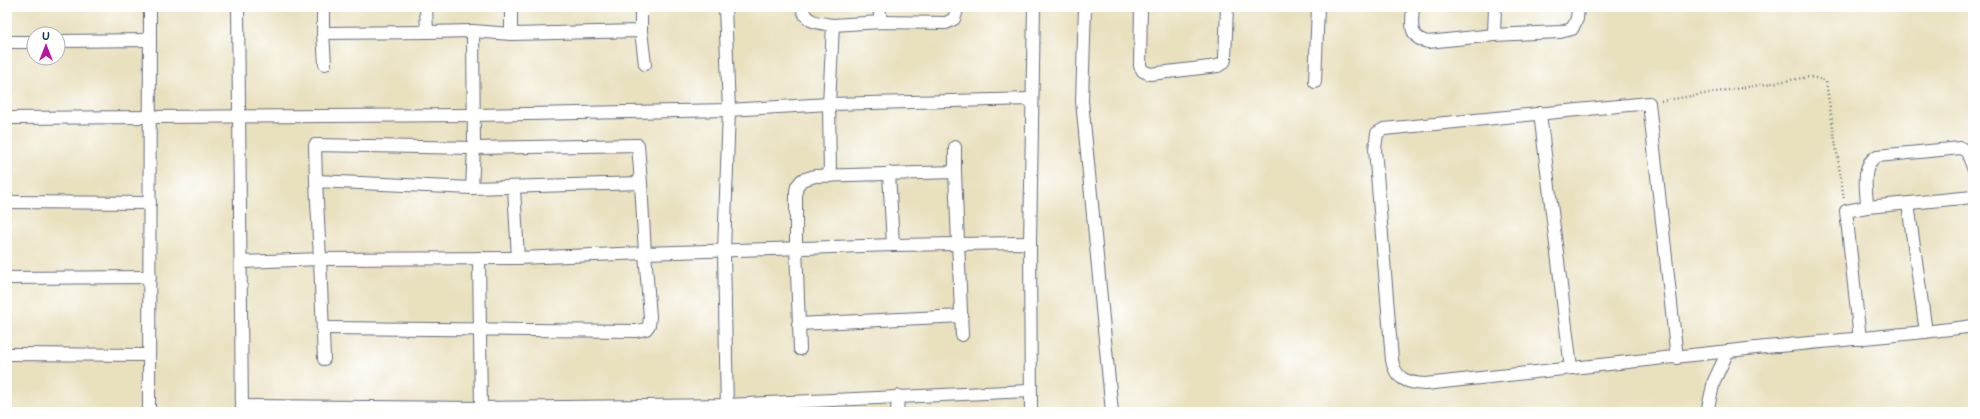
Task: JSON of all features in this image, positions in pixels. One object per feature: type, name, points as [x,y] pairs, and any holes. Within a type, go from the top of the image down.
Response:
[{"type":"street","points":[[150,7],[150,412]]},
{"type":"street","points":[[238,7],[242,409],[727,408],[898,396],[1030,391]]},
{"type":"street","points":[[323,7],[324,64]]},
{"type":"street","points":[[426,7],[427,32]]},
{"type":"street","points":[[511,7],[511,34]]},
{"type":"street","points":[[641,7],[641,31],[645,64]]},
{"type":"street","points":[[725,7],[729,110],[724,252],[727,408]]},
{"type":"street","points":[[802,7],[804,14],[812,21],[833,24],[881,22],[946,23],[954,19],[958,7]]},
{"type":"street","points":[[879,7],[881,22]]},
{"type":"street","points":[[1031,412],[1030,244],[1034,7]]},
{"type":"street","points":[[1085,7],[1082,101],[1112,412]]},
{"type":"street","points":[[1141,7],[1140,66],[1143,71],[1150,74],[1218,66],[1222,64],[1225,59],[1227,7]]},
{"type":"street","points":[[1315,82],[1318,7]]},
{"type":"street","points":[[1413,7],[1412,29],[1417,39],[1428,42],[1494,35],[1560,32],[1572,29],[1575,24],[1578,7]]},
{"type":"street","points":[[1494,35],[1495,7]]},
{"type":"street","points":[[830,176],[830,104],[833,24]]},
{"type":"street","points":[[323,33],[473,30],[511,34],[641,31]]},
{"type":"street","points":[[472,188],[474,148],[473,30]]},
{"type":"street","points":[[66,41],[150,40]]},
{"type":"street","points":[[7,42],[26,42]]},
{"type":"street","points":[[7,118],[474,115],[729,110],[830,104],[1032,98]]},
{"type":"street","points":[[1677,358],[1649,103],[1384,129],[1377,133],[1375,149],[1392,360],[1393,369],[1402,380],[1425,384],[1677,358],[1728,351],[1926,332],[1973,326]]},
{"type":"street","points":[[1540,113],[1571,368]]},
{"type":"street","points":[[323,328],[637,331],[646,329],[649,325],[650,317],[638,140],[474,148],[315,145],[324,359]]},
{"type":"street","points":[[955,147],[960,245],[962,335]]},
{"type":"street","points":[[1867,207],[1867,169],[1870,162],[1877,156],[1961,148],[1967,152],[1973,167]]},
{"type":"street","points":[[800,349],[796,248],[797,186],[805,178],[889,173],[956,172]]},
{"type":"street","points":[[889,173],[893,245]]},
{"type":"street","points":[[316,181],[472,188],[514,188],[641,183]]},
{"type":"street","points":[[514,188],[518,258]]},
{"type":"street","points":[[1860,338],[1846,211],[1867,207],[1973,197]]},
{"type":"street","points":[[7,202],[150,203]]},
{"type":"street","points":[[1908,204],[1926,332]]},
{"type":"street","points":[[241,262],[320,259],[518,258],[893,245],[1030,244]]},
{"type":"street","points":[[479,258],[481,408]]},
{"type":"street","points":[[7,278],[150,277]]},
{"type":"street","points":[[798,324],[962,316]]},
{"type":"street","points":[[1707,412],[1714,381],[1728,351]]},
{"type":"street","points":[[7,354],[150,355]]},
{"type":"street","points":[[897,412],[898,396]]},
{"type":"path","points":[[1649,103],[1809,77],[1824,80],[1826,82],[1846,211]]}]
